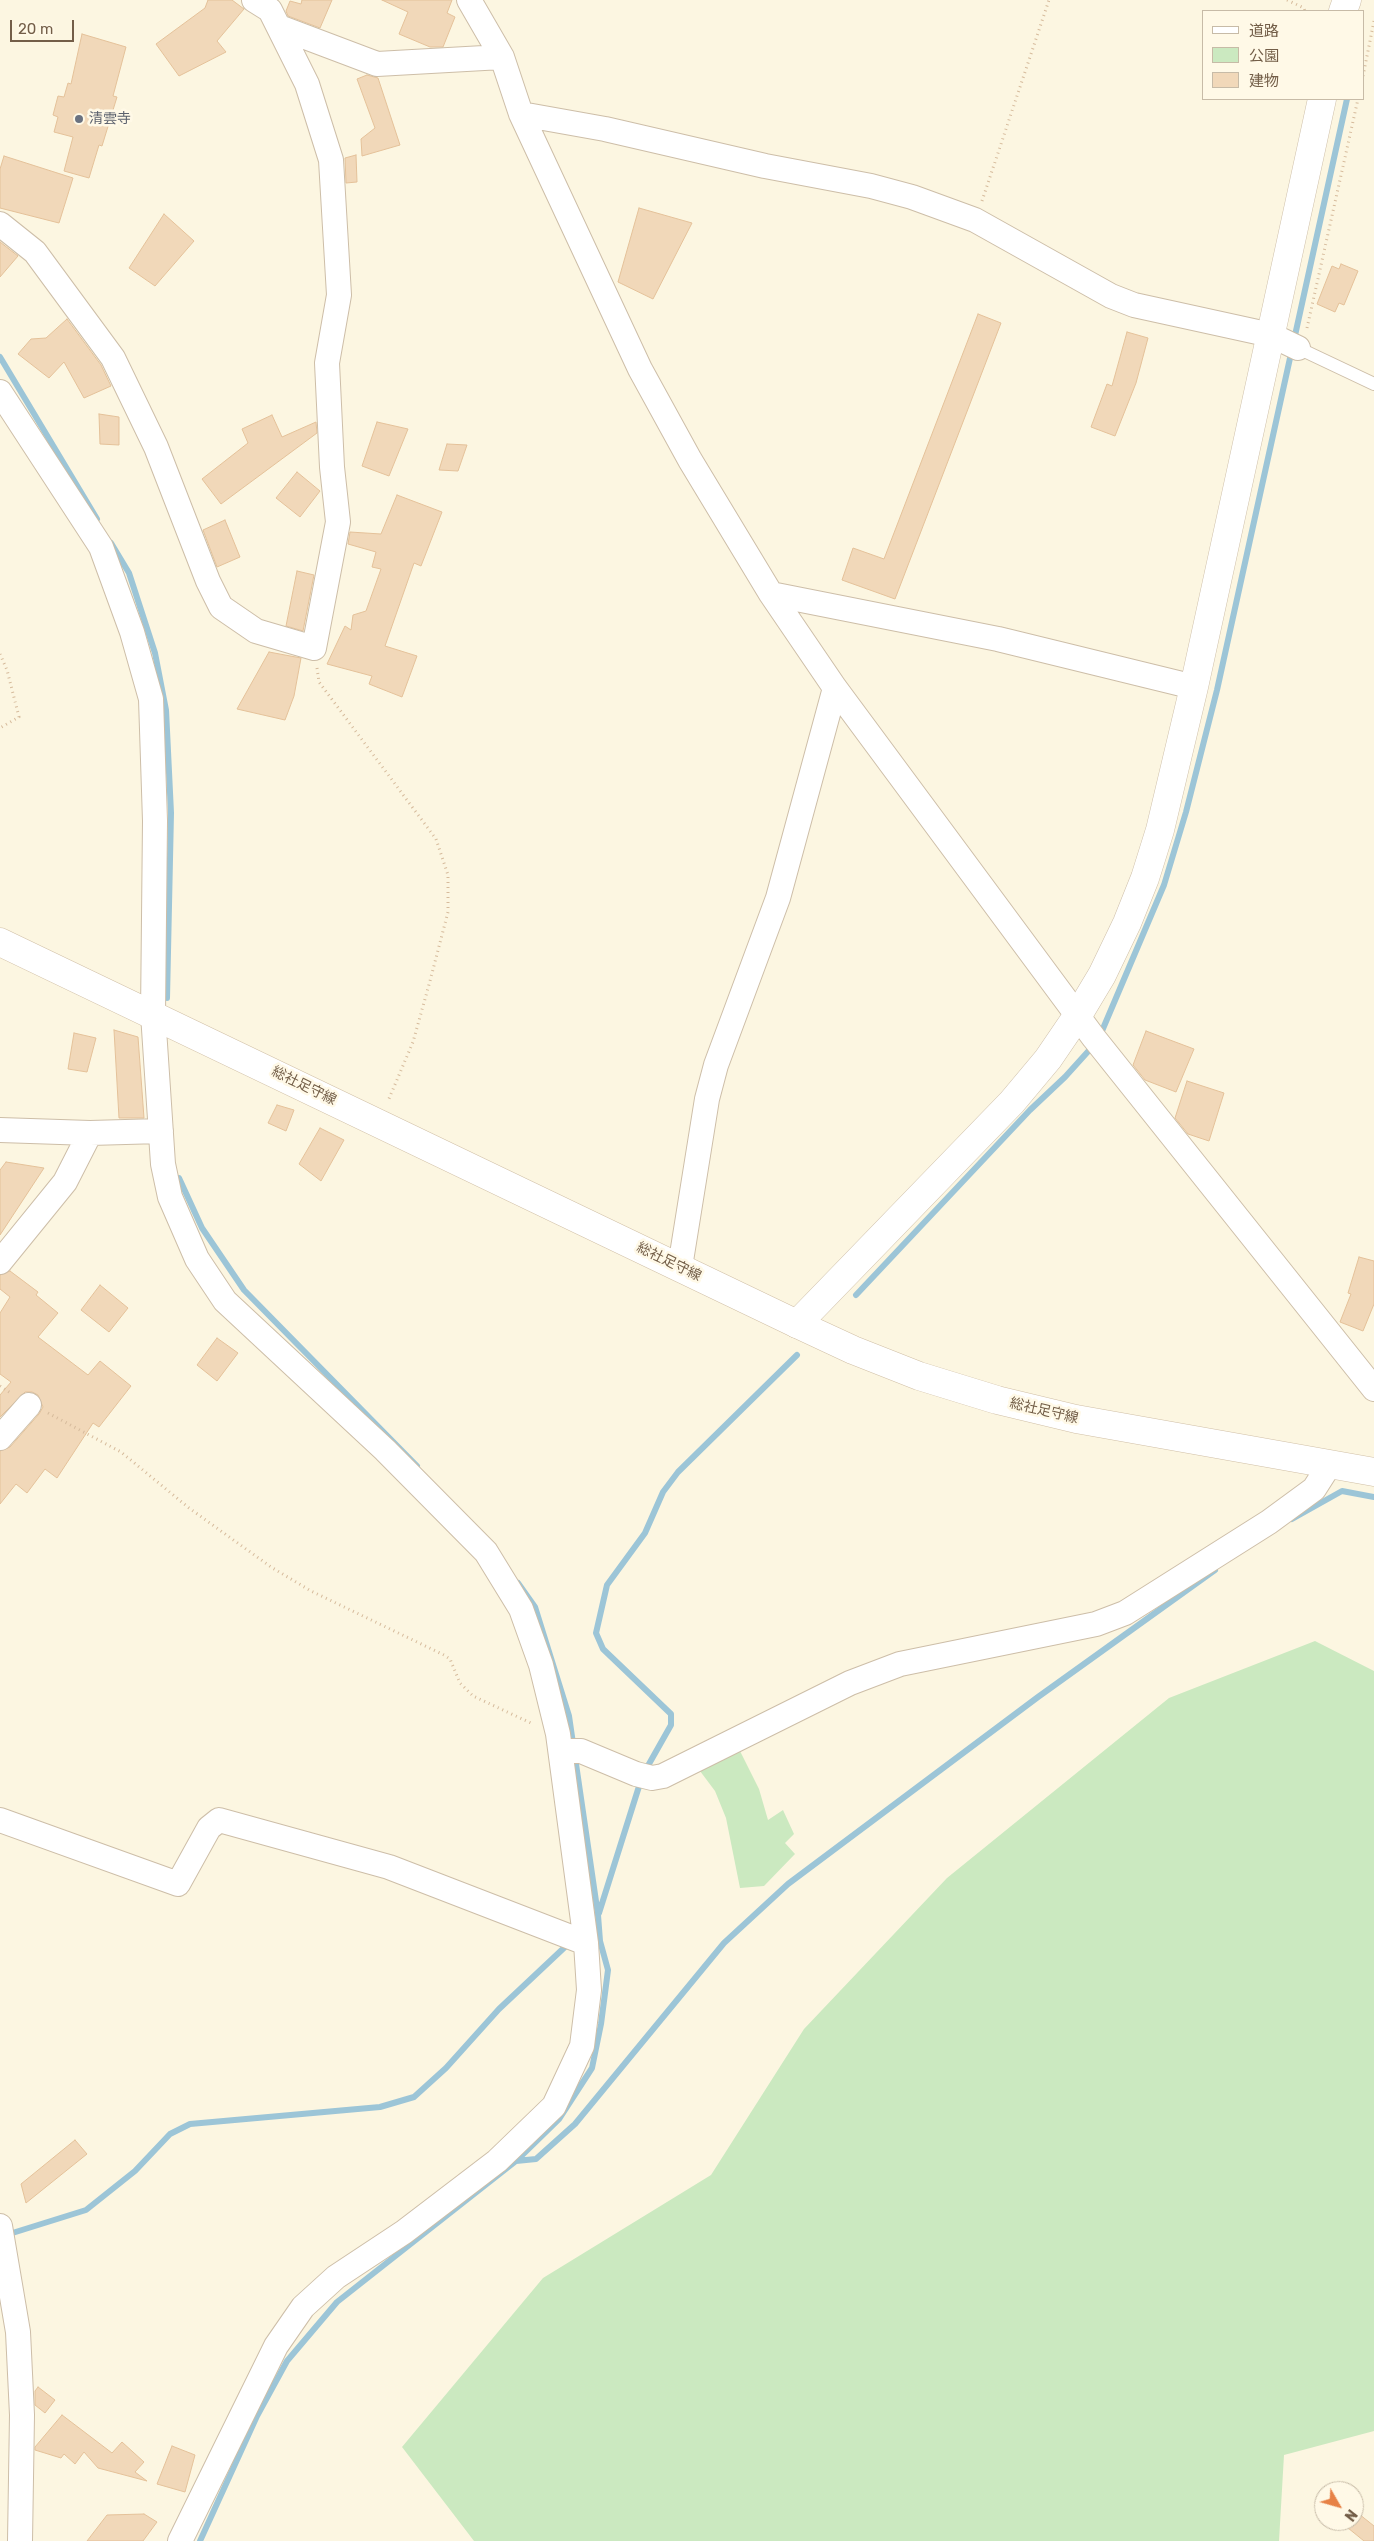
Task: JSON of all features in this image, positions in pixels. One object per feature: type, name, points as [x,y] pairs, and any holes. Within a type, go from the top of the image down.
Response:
[{"type":"main road","points":[[797,1324],[1012,1102],[1048,1059],[1102,975],[1127,923],[1146,878],[1160,830],[1194,688],[1290,343],[1322,100]]},
{"type":"main road","name":"総社足守線","points":[[0,942],[797,1324],[853,1350],[919,1376],[997,1400],[1076,1419],[1374,1472]]},
{"type":"street","points":[[469,0],[502,57],[521,114],[640,369],[690,460],[771,594],[835,688],[1098,1043],[1374,1389]]},
{"type":"street","points":[[269,9],[378,64],[502,57]]},
{"type":"street","points":[[0,224],[35,252],[113,358],[156,447],[208,581],[221,608],[256,631],[314,648],[338,522],[332,466],[327,363],[339,295],[331,160],[307,84],[269,9]]},
{"type":"street","points":[[521,114],[605,129],[765,166],[871,186],[912,197],[975,220],[1111,296],[1134,305],[1290,343]]},
{"type":"street","points":[[0,392],[101,547],[132,632],[150,699],[155,821],[153,1014],[163,1164],[170,1197],[197,1259],[225,1301],[386,1450],[486,1552],[521,1609],[567,1746],[586,1943],[589,1990],[582,2046],[554,2106],[497,2161],[404,2232],[336,2277],[303,2307],[276,2346],[180,2541]]},
{"type":"street","points":[[771,594],[998,639],[1194,688]]},
{"type":"street","points":[[680,1267],[707,1098],[716,1065],[778,898],[835,688]]},
{"type":"street","points":[[0,1130],[90,1133],[161,1131]]},
{"type":"street","points":[[0,1262],[66,1182],[90,1133]]},
{"type":"street","points":[[0,1438],[29,1405]]},
{"type":"street","points":[[567,1746],[644,1776],[663,1776],[850,1683],[900,1664],[1096,1624],[1126,1613],[1269,1522],[1314,1489],[1330,1464]]},
{"type":"street","points":[[0,1820],[178,1884],[209,1828],[219,1820],[390,1867],[586,1943]]},
{"type":"street","points":[[2,2232],[18,2332],[22,2415],[20,2541]]},
{"type":"lane","points":[[1290,343],[1374,384]]},
{"type":"path","points":[[975,220],[1050,0]]},
{"type":"path","points":[[1287,0],[1305,10]]},
{"type":"path","points":[[1364,71],[1374,21]]},
{"type":"path","points":[[1290,343],[1358,100]]},
{"type":"path","points":[[314,648],[319,682],[436,838],[448,875],[448,912],[413,1042],[379,1122]]},
{"type":"path","points":[[0,654],[7,670],[19,717],[0,728]]},
{"type":"path","points":[[0,1386],[29,1405],[121,1452],[190,1508],[271,1567],[311,1591],[450,1659],[460,1683],[473,1696],[567,1746]]},
{"type":"green space","points":[[1315,1641],[1374,1671],[1374,2431],[1284,2455],[1279,2541],[474,2541],[402,2447],[543,2278],[711,2175],[804,2029],[947,1878],[1169,1698]]},
{"type":"green space","points":[[738,1747],[759,1789],[768,1820],[783,1810],[794,1834],[785,1843],[795,1854],[764,1886],[740,1888],[726,1818],[715,1791],[697,1767]]},
{"type":"building","points":[[208,0],[232,0],[244,9],[217,41],[226,52],[179,76],[156,44],[205,8]]},
{"type":"building","points":[[302,0],[332,0],[320,28],[288,16],[286,11],[290,1],[301,4]]},
{"type":"building","points":[[382,0],[452,0],[447,13],[455,17],[443,47],[430,47],[399,34],[408,12]]},
{"type":"building","points":[[82,34],[126,47],[113,96],[117,97],[102,146],[99,145],[89,178],[64,171],[73,137],[54,132],[58,117],[53,115],[58,96],[64,97],[68,83],[71,84]]},
{"type":"building","points":[[367,75],[378,78],[400,145],[362,156],[361,139],[375,128],[357,79]]},
{"type":"building","points":[[356,155],[357,182],[346,183],[345,158]]},
{"type":"building","points":[[4,156],[73,178],[59,223],[0,208],[0,169]]},
{"type":"building","points":[[639,208],[692,223],[653,299],[618,282]]},
{"type":"building","points":[[164,214],[194,241],[155,286],[129,268]]},
{"type":"building","points":[[0,242],[18,256],[0,277]]},
{"type":"building","points":[[1341,264],[1358,271],[1344,305],[1339,303],[1335,312],[1317,304],[1332,266],[1339,269]]},
{"type":"building","points":[[978,314],[1001,323],[895,599],[842,580],[853,548],[884,559]]},
{"type":"building","points":[[67,319],[101,365],[111,386],[84,398],[64,362],[49,378],[18,354],[31,339],[46,338]]},
{"type":"building","points":[[1127,332],[1148,338],[1136,383],[1115,436],[1091,427],[1107,384],[1112,386]]},
{"type":"building","points":[[99,414],[119,417],[119,445],[100,444]]},
{"type":"building","points":[[272,415],[282,437],[316,422],[317,433],[221,504],[202,479],[248,443],[242,429]]},
{"type":"building","points":[[377,422],[408,429],[389,476],[362,466]]},
{"type":"building","points":[[447,444],[467,445],[458,471],[439,470]]},
{"type":"building","points":[[297,472],[320,491],[300,517],[276,498]]},
{"type":"building","points":[[397,495],[442,512],[421,566],[414,563],[385,646],[417,656],[402,697],[369,684],[372,676],[327,664],[345,626],[351,630],[353,615],[366,611],[381,569],[372,567],[376,552],[348,544],[350,532],[381,534]]},
{"type":"building","points":[[225,520],[240,557],[217,567],[203,530]]},
{"type":"building","points":[[297,571],[314,575],[303,631],[286,626]]},
{"type":"building","points":[[269,652],[301,658],[294,696],[285,720],[237,709]]},
{"type":"building","points":[[114,1030],[138,1037],[144,1118],[119,1118]]},
{"type":"building","points":[[1146,1031],[1194,1049],[1176,1092],[1145,1080],[1133,1065]]},
{"type":"building","points":[[74,1033],[96,1038],[87,1072],[68,1069]]},
{"type":"building","points":[[1187,1081],[1224,1093],[1209,1141],[1188,1134],[1175,1118]]},
{"type":"building","points":[[277,1105],[294,1110],[286,1131],[268,1123]]},
{"type":"building","points":[[320,1128],[344,1140],[321,1181],[299,1164]]},
{"type":"building","points":[[6,1162],[44,1168],[0,1235],[0,1170]]},
{"type":"building","points":[[1359,1257],[1374,1261],[1374,1304],[1363,1331],[1340,1322],[1351,1294],[1348,1293]]},
{"type":"building","points":[[10,1271],[38,1292],[36,1295],[58,1313],[38,1337],[88,1375],[100,1361],[131,1386],[99,1427],[93,1423],[57,1478],[45,1469],[27,1493],[16,1484],[0,1504],[0,1451],[10,1447],[43,1407],[38,1395],[32,1392],[25,1392],[0,1417],[0,1395],[11,1382],[0,1374],[0,1313],[10,1297],[0,1289],[0,1275]]},
{"type":"building","points":[[100,1285],[128,1308],[109,1332],[81,1310]]},
{"type":"building","points":[[217,1338],[238,1353],[217,1381],[197,1365]]},
{"type":"building","points":[[75,2140],[87,2154],[26,2203],[21,2184]]},
{"type":"building","points":[[38,2387],[55,2400],[45,2413],[35,2405],[35,2391]]},
{"type":"building","points":[[62,2415],[112,2453],[122,2442],[144,2462],[135,2472],[147,2481],[98,2468],[84,2452],[75,2464],[64,2454],[61,2458],[35,2450],[35,2447]]},
{"type":"building","points":[[172,2446],[195,2455],[185,2492],[157,2484]]},
{"type":"building","points":[[144,2514],[157,2522],[143,2541],[87,2541],[107,2515]]},
{"type":"building","points":[[1364,2518],[1374,2526],[1374,2541],[1364,2541],[1352,2531],[1364,2531]]},
{"type":"waterway","points":[[1099,1038],[1164,885],[1186,812],[1217,690],[1347,100]]},
{"type":"waterway","points":[[0,357],[97,519]]},
{"type":"waterway","points":[[111,543],[129,573],[155,653],[166,710],[171,813],[167,998]]},
{"type":"waterway","points":[[856,1295],[1030,1110],[1065,1077],[1093,1046]]},
{"type":"waterway","points":[[179,1178],[202,1228],[244,1290],[417,1466]]},
{"type":"waterway","points":[[645,1771],[671,1725],[671,1714],[603,1649],[596,1633],[607,1585],[645,1533],[663,1492],[678,1472],[797,1355]]},
{"type":"waterway","points":[[1292,1519],[1342,1491],[1374,1497]]},
{"type":"waterway","points":[[516,2161],[536,2159],[575,2124],[724,1943],[788,1884],[1038,1697],[1215,1570]]},
{"type":"waterway","points":[[200,2541],[257,2416],[287,2361],[337,2302],[516,2161],[559,2119],[592,2068],[601,2024],[608,1970],[600,1941],[598,1915],[569,1716],[535,1607],[518,1583]]},
{"type":"waterway","points":[[599,1913],[641,1780]]},
{"type":"waterway","points":[[6,2235],[86,2210],[135,2171],[170,2134],[190,2124],[380,2107],[414,2097],[446,2068],[499,2009],[566,1946]]},
{"type":"place","name":"清雲寺","points":[[79,119]]}]
